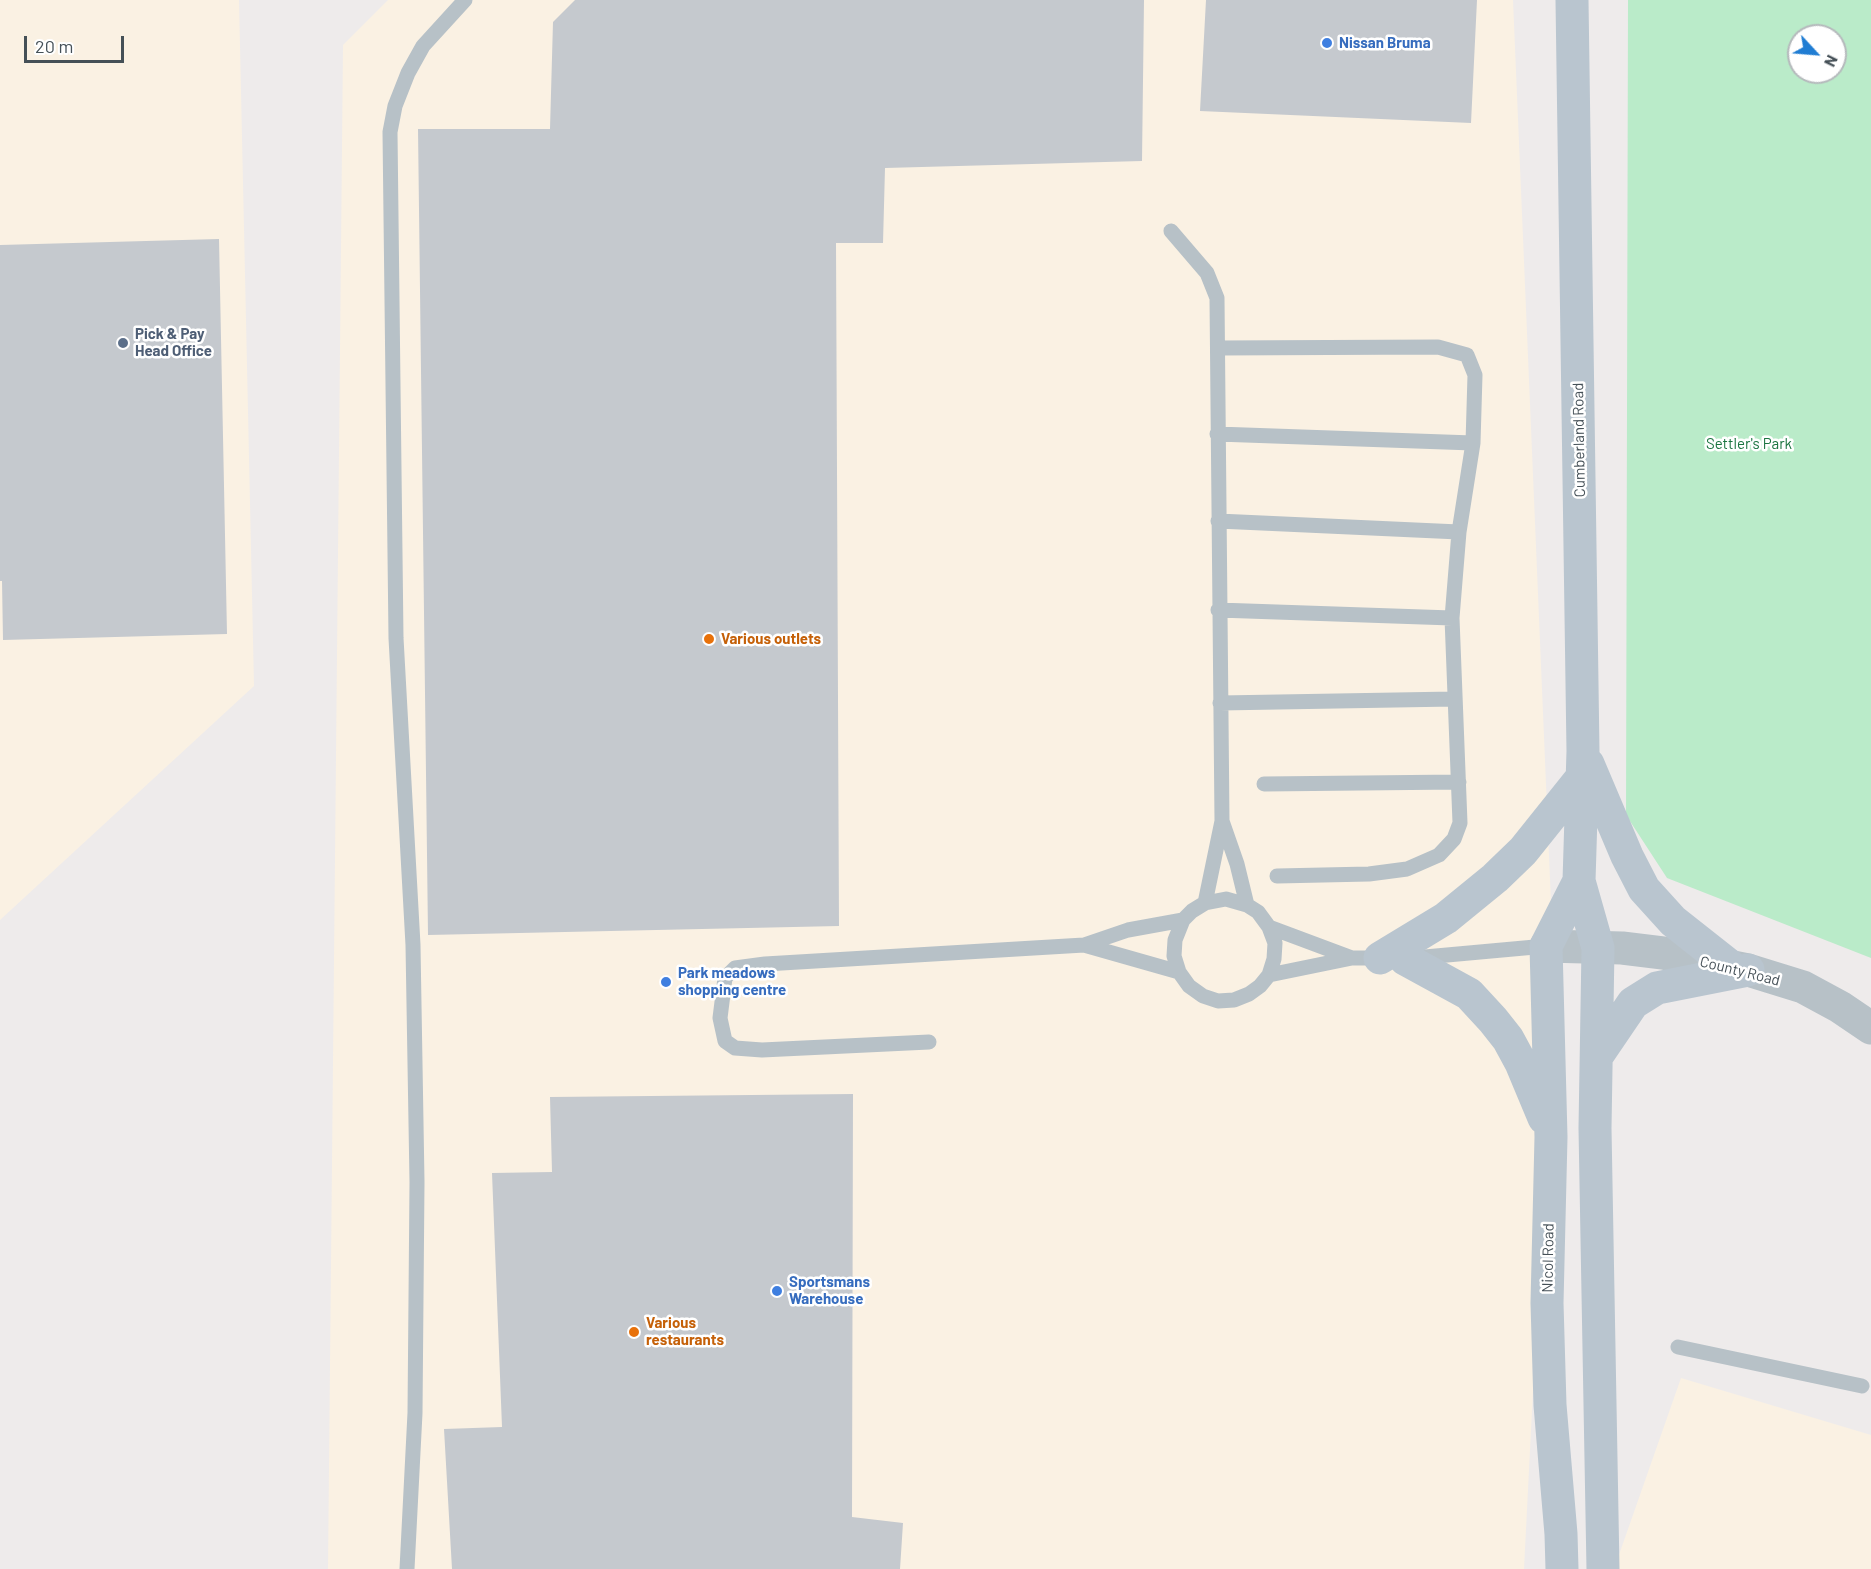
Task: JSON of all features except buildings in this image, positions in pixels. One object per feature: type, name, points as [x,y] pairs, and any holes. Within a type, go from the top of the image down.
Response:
[{"type":"main road","name":"Cumberland Road","points":[[1572,0],[1583,764],[1579,881],[1598,948]]},
{"type":"main road","points":[[1379,958],[1446,918],[1495,878],[1523,850],[1583,764],[1644,889],[1673,921],[1739,968]]},
{"type":"main road","name":"Cumberland Road","points":[[1546,946],[1579,881]]},
{"type":"main road","name":"Nicol Road","points":[[1546,946],[1551,1137],[1547,1303],[1550,1405],[1562,1569]]},
{"type":"main road","points":[[1598,948],[1595,1128],[1604,1569]]},
{"type":"main road","points":[[1379,958],[1469,994],[1508,1039],[1521,1063],[1551,1137]]},
{"type":"main road","points":[[1597,1056],[1633,1004],[1657,988],[1739,968]]},
{"type":"street","name":"County Road","points":[[1546,946],[1663,953],[1739,968],[1803,987],[1840,1007],[1871,1028]]},
{"type":"lane","points":[[407,1569],[415,1413],[417,1182],[412,945],[396,638],[390,132],[395,106],[408,73],[423,46],[465,0]]},
{"type":"lane","points":[[1171,231],[1207,273],[1217,298],[1219,348],[1218,610],[1222,821],[1205,903]]},
{"type":"lane","points":[[1219,348],[1438,347],[1467,355],[1475,375],[1473,443],[1459,531],[1452,618],[1460,822],[1454,839],[1439,855],[1407,869],[1369,874],[1277,876]]},
{"type":"lane","points":[[1217,434],[1473,443]]},
{"type":"lane","points":[[1218,521],[1459,531]]},
{"type":"lane","points":[[1218,610],[1452,618]]},
{"type":"lane","points":[[1220,703],[1454,699]]},
{"type":"lane","points":[[1264,784],[1459,782]]},
{"type":"lane","points":[[1222,821],[1237,864],[1247,906]]},
{"type":"lane","points":[[1226,899],[1258,912],[1269,927],[1275,942],[1275,959],[1269,975],[1249,994],[1234,1000],[1218,1001],[1203,996],[1189,986],[1179,972],[1174,956],[1175,940],[1183,920],[1205,903],[1226,899]]},
{"type":"lane","points":[[929,1042],[762,1050],[735,1048],[725,1041],[720,1018],[724,978],[735,968],[765,964],[1084,945],[1128,930],[1183,920]]},
{"type":"lane","points":[[1269,927],[1379,958]]},
{"type":"lane","points":[[1084,945],[1179,972]]},
{"type":"lane","points":[[1269,975],[1379,958],[1546,946]]},
{"type":"lane","points":[[1678,1347],[1862,1386]]},
{"type":"shaded area","name":"Pick & Pay Head Office","points":[[0,0],[239,0],[254,686],[0,920]]},
{"type":"shaded area","points":[[388,0],[1513,0],[1554,974],[1524,1569],[328,1569],[343,45]]},
{"type":"shaded area","points":[[1681,1378],[1871,1435],[1871,1569],[1614,1569]]},
{"type":"green space","name":"Settler's Park","points":[[1628,0],[1871,0],[1871,958],[1667,878],[1626,815]]},
{"type":"place","name":"Nissan Bruma","points":[[1327,43]]},
{"type":"place","name":"Pick & Pay Head Office","points":[[123,343]]},
{"type":"place","name":"Various outlets","points":[[709,639]]},
{"type":"place","name":"Park meadows shopping centre","points":[[666,982]]},
{"type":"place","name":"Sportsmans Warehouse","points":[[777,1291]]},
{"type":"place","name":"Various restaurants","points":[[634,1332]]}]
